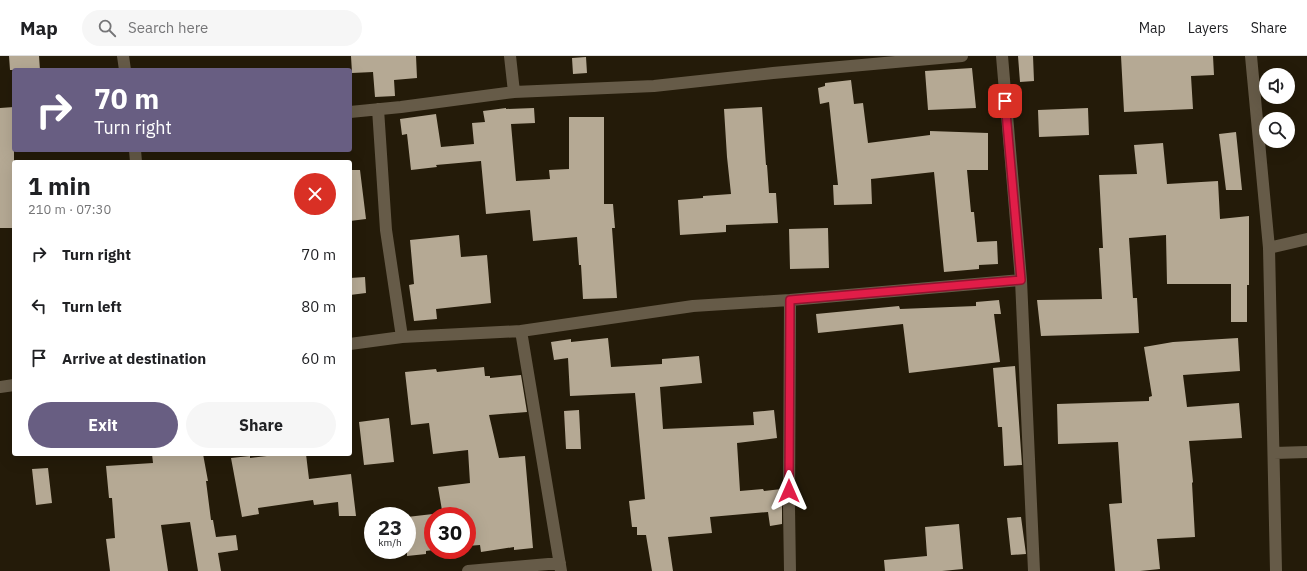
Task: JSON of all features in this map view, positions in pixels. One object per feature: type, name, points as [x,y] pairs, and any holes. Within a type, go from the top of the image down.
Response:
[{"type":"street","points":[[123,56],[125,68]]},
{"type":"street","points":[[510,56],[514,92]]},
{"type":"street","points":[[352,112],[514,92],[654,86],[773,73],[962,56]]},
{"type":"street","points":[[1002,56],[1021,280],[1034,571]]},
{"type":"street","points":[[1251,56],[1269,248],[1276,571]]},
{"type":"street","points":[[378,109],[386,230],[402,337]]},
{"type":"street","points":[[1269,248],[1307,239]]},
{"type":"street","points":[[352,344],[402,337],[522,331],[693,306],[790,300],[1021,280]]},
{"type":"street","points":[[790,300],[790,571]]},
{"type":"street","points":[[468,571],[560,567],[522,331]]},
{"type":"street","points":[[0,387],[12,385]]},
{"type":"street","points":[[1274,453],[1307,452]]},
{"type":"building","points":[[9,56],[39,56],[40,68],[12,68],[12,70],[10,70]]},
{"type":"building","points":[[351,56],[416,56],[417,78],[394,80],[395,96],[375,97],[373,72],[352,73]]},
{"type":"building","points":[[1018,56],[1033,56],[1034,81],[1020,82]]},
{"type":"building","points":[[1121,56],[1213,56],[1214,75],[1191,76],[1193,109],[1124,112]]},
{"type":"building","points":[[586,57],[587,73],[573,74],[572,58]]},
{"type":"building","points":[[972,68],[976,108],[928,110],[925,71]]},
{"type":"building","points":[[851,80],[854,104],[863,103],[868,143],[930,135],[930,131],[988,133],[988,170],[967,170],[971,212],[974,212],[977,242],[997,241],[998,264],[979,265],[979,269],[944,272],[934,172],[871,179],[872,204],[834,205],[833,185],[838,185],[829,102],[820,104],[818,88],[825,86],[825,83]]},
{"type":"building","points":[[12,107],[12,152],[14,152],[14,160],[12,160],[12,228],[0,228],[0,108]]},
{"type":"building","points":[[762,107],[769,193],[776,193],[778,223],[726,225],[726,232],[680,235],[678,200],[731,194],[724,109]]},
{"type":"building","points":[[506,108],[534,108],[535,123],[511,124],[516,181],[550,179],[549,170],[569,169],[569,117],[604,117],[604,204],[613,204],[615,228],[612,228],[617,298],[583,299],[581,265],[579,265],[577,237],[533,241],[530,210],[486,214],[481,161],[436,165],[437,167],[411,170],[407,134],[402,135],[400,119],[436,114],[441,147],[474,144],[472,123],[485,122],[483,111]]},
{"type":"building","points":[[1088,108],[1089,135],[1039,137],[1038,110]]},
{"type":"building","points":[[1236,132],[1242,190],[1226,190],[1219,134]]},
{"type":"building","points":[[1163,143],[1167,184],[1218,181],[1220,219],[1249,216],[1249,285],[1247,285],[1247,322],[1231,322],[1231,284],[1167,284],[1166,235],[1129,238],[1133,298],[1137,298],[1139,333],[1041,336],[1037,300],[1102,299],[1099,248],[1103,248],[1099,175],[1137,174],[1134,145]]},
{"type":"building","points":[[352,170],[360,170],[366,219],[352,221]]},
{"type":"building","points":[[828,228],[829,268],[790,269],[789,229]]},
{"type":"building","points":[[459,235],[461,257],[487,255],[491,303],[436,309],[437,319],[414,321],[409,285],[414,284],[410,240]]},
{"type":"building","points":[[365,277],[366,293],[352,295],[352,278]]},
{"type":"building","points":[[999,300],[1001,314],[994,314],[1000,362],[909,373],[903,324],[818,333],[816,314],[899,306],[900,309],[976,306],[976,302]]},
{"type":"building","points":[[608,338],[611,367],[662,364],[662,359],[699,356],[702,383],[660,387],[663,429],[754,425],[753,412],[774,410],[777,438],[737,443],[740,491],[782,489],[782,524],[770,526],[768,512],[710,517],[712,533],[668,537],[673,571],[652,571],[646,535],[637,535],[637,527],[632,527],[629,501],[645,499],[635,393],[570,396],[568,358],[554,360],[551,342],[571,339],[571,342]]},
{"type":"building","points":[[1238,338],[1240,371],[1183,375],[1187,407],[1239,403],[1242,438],[1189,441],[1193,482],[1195,537],[1157,539],[1160,569],[1115,571],[1109,504],[1122,503],[1118,442],[1058,444],[1057,404],[1149,401],[1149,397],[1152,396],[1144,347],[1173,342]]},
{"type":"building","points":[[1015,366],[1022,465],[1004,466],[1002,427],[998,427],[993,368]]},
{"type":"building","points":[[484,367],[485,376],[490,376],[490,378],[521,375],[527,412],[489,415],[499,458],[525,456],[533,548],[514,550],[514,547],[481,552],[480,545],[476,545],[476,507],[441,507],[438,487],[470,483],[468,450],[433,454],[429,423],[411,425],[405,372],[436,369],[437,372]]},
{"type":"building","points":[[579,410],[581,449],[566,449],[564,411]]},
{"type":"building","points":[[389,418],[394,462],[364,465],[359,422]]},
{"type":"building","points":[[152,456],[203,456],[208,481],[206,481],[211,520],[213,520],[216,537],[236,535],[238,550],[218,553],[221,571],[198,571],[190,522],[161,525],[168,571],[110,571],[106,539],[115,538],[112,498],[109,498],[106,466],[153,463]]},
{"type":"building","points":[[250,456],[250,458],[267,456],[306,456],[309,479],[351,474],[356,516],[339,516],[338,502],[314,505],[313,500],[258,508],[259,514],[242,517],[231,458]]},
{"type":"building","points":[[48,468],[52,503],[36,505],[32,469]]},
{"type":"building","points":[[424,515],[424,554],[416,555],[416,516]]},
{"type":"building","points":[[1021,517],[1026,554],[1011,555],[1007,518]]},
{"type":"building","points":[[959,524],[963,569],[942,571],[885,571],[884,560],[927,556],[925,527]]},
{"type":"route","points":[[789,491],[790,300],[1021,280],[1005,101]]}]
